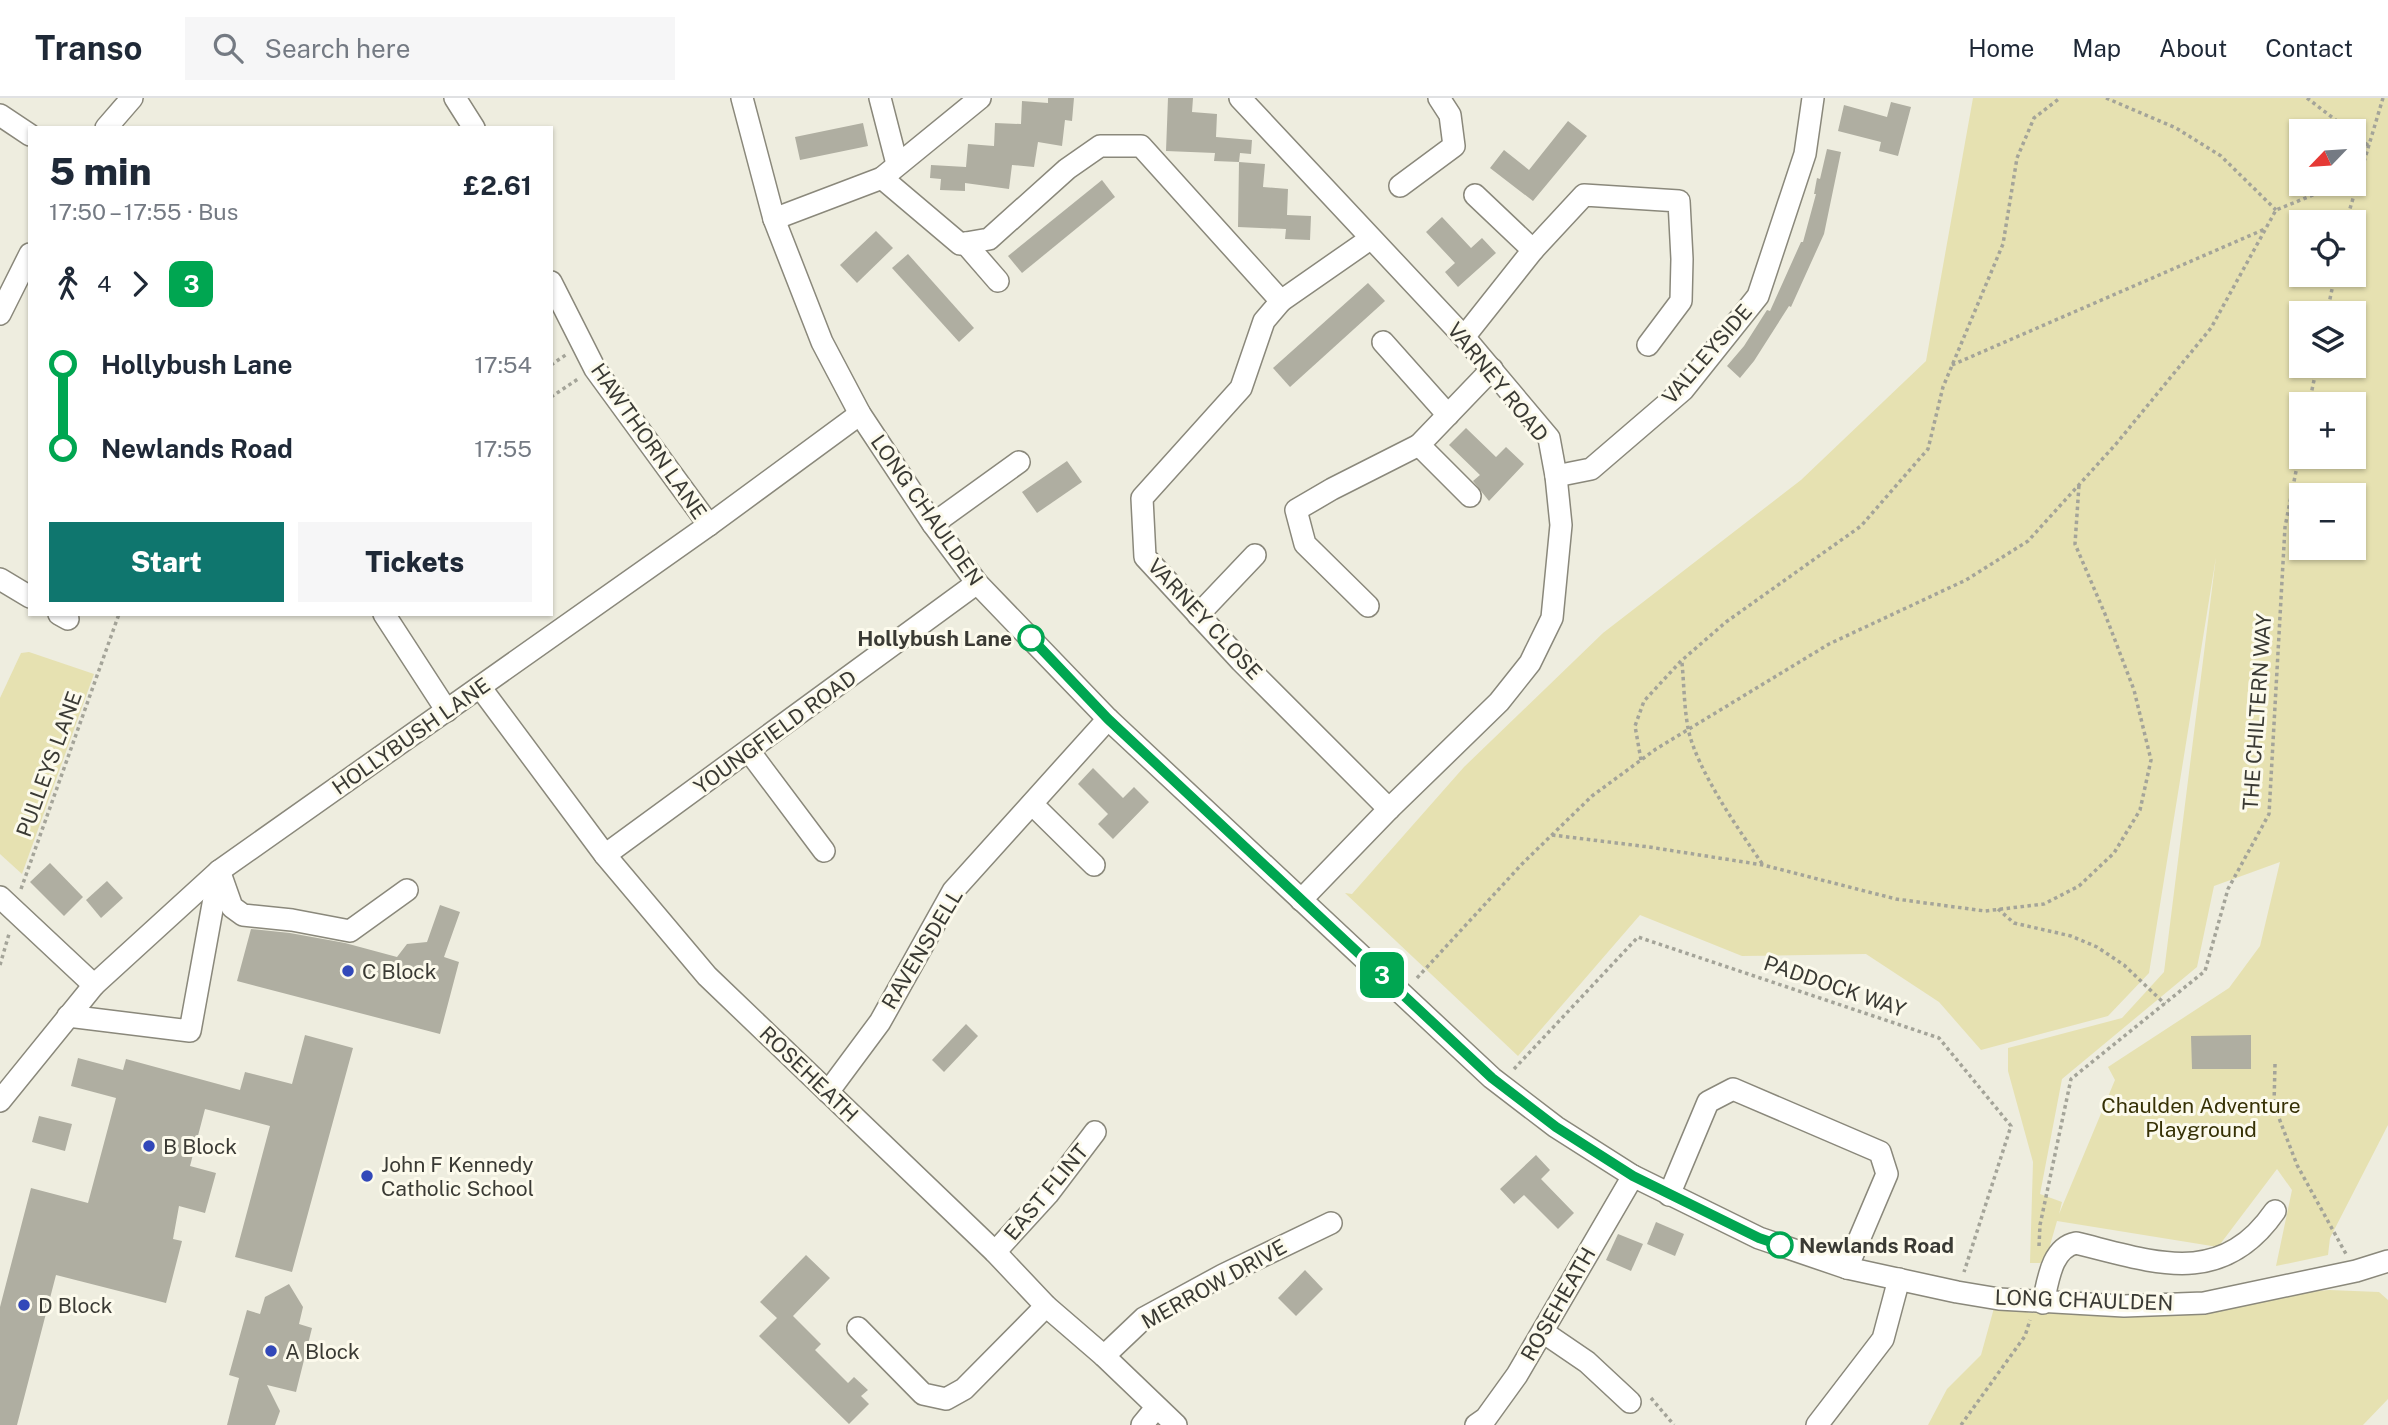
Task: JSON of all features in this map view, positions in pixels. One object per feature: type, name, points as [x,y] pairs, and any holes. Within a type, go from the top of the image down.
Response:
[{"type":"street","points":[[108,126],[132,98]]},
{"type":"street","points":[[455,98],[473,126]]},
{"type":"street","name":"LONG CHAULDEN","points":[[742,98],[774,219],[822,342],[860,414],[933,524],[977,583],[1108,719],[1500,1083],[1556,1127],[1633,1176],[1759,1238],[1847,1268],[1957,1292],[2040,1302],[2124,1306],[2204,1303],[2356,1271],[2388,1261]]},
{"type":"street","points":[[880,98],[890,171],[960,244],[989,239],[1067,169],[1100,146],[1141,146],[1281,301],[1370,239]]},
{"type":"street","points":[[774,219],[890,171],[981,98]]},
{"type":"street","name":"VARNEY ROAD","points":[[1240,98],[1464,337],[1549,438],[1556,476],[1560,525],[1552,618],[1530,663],[1499,702],[1389,809],[1301,900]]},
{"type":"street","name":"VALLEYSIDE","points":[[1556,476],[1591,469],[1683,390],[1758,296],[1805,155],[1813,98]]},
{"type":"street","points":[[1400,186],[1454,146],[1445,107]]},
{"type":"street","points":[[0,115],[28,134]]},
{"type":"street","points":[[1475,195],[1533,250]]},
{"type":"street","points":[[1464,337],[1533,250],[1584,195],[1679,201],[1681,302],[1648,345]]},
{"type":"street","points":[[965,243],[998,281]]},
{"type":"street","points":[[0,314],[28,258]]},
{"type":"street","name":"HAWTHORN LANE","points":[[553,286],[595,369],[709,525]]},
{"type":"street","name":"VARNEY CLOSE","points":[[1281,301],[1264,321],[1241,388],[1142,498],[1145,557],[1198,615],[1389,809]]},
{"type":"street","points":[[1383,342],[1448,415]]},
{"type":"street","points":[[1368,606],[1304,544],[1296,510],[1419,445],[1492,369]]},
{"type":"street","name":"HOLLYBUSH LANE","points":[[0,1101],[94,985],[219,871],[709,525],[860,414]]},
{"type":"street","points":[[1419,445],[1470,496]]},
{"type":"street","points":[[933,524],[1019,462]]},
{"type":"street","points":[[1198,615],[1255,555]]},
{"type":"street","points":[[0,579],[28,596]]},
{"type":"street","name":"YOUNGFIELD ROAD","points":[[605,855],[977,583]]},
{"type":"street","points":[[385,616],[447,711]]},
{"type":"street","name":"ROSEHEATH","points":[[481,687],[605,855],[707,976],[995,1252],[1046,1306],[1104,1356],[1176,1425]]},
{"type":"street","name":"RAVENSDELL","points":[[828,1092],[880,1022],[953,891],[1108,719]]},
{"type":"street","points":[[749,751],[824,851]]},
{"type":"street","points":[[1032,804],[1094,864]]},
{"type":"street","points":[[219,871],[232,907],[243,915],[292,920],[350,931],[407,890]]},
{"type":"street","points":[[68,1016],[190,1031],[219,871]]},
{"type":"street","points":[[8,903],[94,985]]},
{"type":"street","points":[[1669,1195],[1708,1101],[1733,1089],[1880,1152],[1887,1174],[1847,1268]]},
{"type":"street","name":"EAST FLINT","points":[[995,1252],[1048,1194],[1095,1132]]},
{"type":"street","name":"ROSEHEATH","points":[[1476,1425],[1486,1418],[1517,1376],[1633,1176]]},
{"type":"street","points":[[2040,1302],[2053,1264],[2070,1244],[2076,1243],[2148,1261],[2203,1263],[2220,1259],[2246,1245],[2275,1211]]},
{"type":"street","name":"MERROW DRIVE","points":[[1104,1356],[1144,1318],[1223,1275],[1331,1223]]},
{"type":"street","points":[[1817,1425],[1883,1339],[1899,1279]]},
{"type":"street","points":[[858,1328],[923,1394],[946,1399],[964,1389],[1046,1306]]},
{"type":"street","points":[[1543,1332],[1587,1362],[1630,1402]]},
{"type":"street","points":[[1142,1425],[1156,1408]]},
{"type":"path","points":[[1641,760],[1635,726],[1644,701],[1681,662],[1726,622],[1861,526],[1928,449],[1943,387],[2003,244],[2017,158],[2034,118],[2060,98]]},
{"type":"path","points":[[2106,98],[2176,128],[2221,156],[2276,210]]},
{"type":"path","points":[[2307,98],[2334,119]]},
{"type":"path","points":[[2366,156],[2383,98]]},
{"type":"path","points":[[1403,994],[1522,863],[1592,796],[1641,760],[1829,645],[1966,580],[2028,541],[2116,443],[2211,328],[2276,210],[2310,196]]},
{"type":"path","points":[[1952,365],[2266,229]]},
{"type":"path","points":[[553,396],[595,369]]},
{"type":"path","name":"THE CHILTERN WAY","points":[[2039,1250],[2040,1225],[2071,1079],[2205,971],[2228,889],[2269,814],[2286,527],[2297,469]]},
{"type":"path","points":[[1552,835],[1763,865],[1896,899],[1985,911],[2044,904],[2079,886],[2114,853],[2140,810],[2151,760],[2134,690],[2075,544],[2079,485]]},
{"type":"path","name":"PULLEYS LANE","points":[[0,965],[8,903],[118,616]]},
{"type":"path","points":[[1681,662],[1688,730],[1704,770],[1735,825],[1763,865]]},
{"type":"path","points":[[1998,909],[2014,923],[2071,936],[2097,947],[2124,965],[2165,1004]]},
{"type":"path","name":"PADDOCK WAY","points":[[1500,1083],[1638,937],[1939,1038],[2011,1126],[1957,1292]]},
{"type":"path","points":[[2275,1064],[2274,1105],[2297,1165],[2356,1271]]},
{"type":"path","points":[[1961,1425],[2025,1336],[2040,1302]]},
{"type":"green space","name":"Chaulden Adventure Playground","points":[[1973,98],[2388,98],[2388,1125],[2330,1238],[2328,1255],[2276,1266],[2292,1190],[2277,1169],[2218,1247],[2057,1221],[2045,1263],[2030,1263],[2033,1162],[2008,1071],[2008,1048],[2122,1018],[2164,972],[2216,557],[2149,973],[2108,1016],[1981,1050],[1939,1002],[1866,954],[1742,956],[1640,915],[1518,1056],[1345,893],[1352,894],[1464,767],[1603,633],[1801,480],[1926,361]],"holes":[[[2280,862],[2260,946],[2229,988],[2108,1067],[2115,1080],[2059,1214],[2062,1202],[2040,1194],[2062,1079],[2197,967],[2214,886]]]},
{"type":"green space","points":[[29,652],[94,674],[22,874],[0,854],[0,698],[21,653]]},
{"type":"green space","points":[[2329,1290],[2379,1292],[2388,1300],[2388,1399],[2363,1425],[1928,1425],[1947,1389],[1981,1355],[1994,1308],[2029,1308],[2028,1313],[2169,1315],[2222,1308],[2296,1293]]},
{"type":"building","points":[[1048,98],[1074,98],[1072,121],[1065,120],[1062,146],[1038,142],[1034,167],[1012,165],[1009,189],[965,183],[965,191],[940,190],[941,179],[930,178],[931,165],[966,167],[968,144],[994,146],[995,123],[1021,124],[1022,101],[1048,103]]},
{"type":"building","points":[[1168,98],[1193,98],[1192,112],[1217,114],[1216,137],[1252,140],[1251,154],[1240,153],[1239,162],[1214,161],[1215,153],[1166,151]]},
{"type":"building","points":[[1891,102],[1911,107],[1898,156],[1879,151],[1881,142],[1838,131],[1844,105],[1887,117]]},
{"type":"building","points":[[1568,121],[1587,136],[1533,201],[1490,168],[1504,150],[1529,170]]},
{"type":"building","points":[[863,123],[868,146],[800,160],[795,137]]},
{"type":"building","points":[[1827,149],[1841,152],[1824,234],[1791,307],[1789,306],[1740,378],[1727,366],[1744,346],[1767,310],[1770,311],[1803,242],[1816,194],[1817,178],[1820,179]]},
{"type":"building","points":[[1239,162],[1265,164],[1263,187],[1288,189],[1287,215],[1311,216],[1310,240],[1285,239],[1286,229],[1238,227]]},
{"type":"building","points":[[1102,180],[1115,197],[1022,273],[1008,256]]},
{"type":"building","points":[[1442,217],[1471,248],[1482,238],[1496,253],[1458,287],[1445,272],[1455,263],[1426,232]]},
{"type":"building","points":[[876,231],[893,248],[857,283],[840,265]]},
{"type":"building","points":[[908,254],[974,328],[959,342],[892,268]]},
{"type":"building","points":[[1368,283],[1385,301],[1290,387],[1273,368]]},
{"type":"building","points":[[1466,428],[1496,457],[1506,447],[1524,464],[1489,501],[1473,481],[1480,475],[1449,445]]},
{"type":"building","points":[[1067,461],[1082,482],[1037,513],[1022,492]]},
{"type":"building","points":[[1093,768],[1123,798],[1134,787],[1149,802],[1113,839],[1098,824],[1108,814],[1078,784]]},
{"type":"building","points":[[50,863],[83,897],[64,916],[30,882]]},
{"type":"building","points":[[107,881],[123,898],[101,918],[86,900]]},
{"type":"building","name":"C Block","points":[[440,905],[460,912],[444,957],[459,962],[440,1034],[237,981],[251,929],[345,943],[397,957],[407,944],[427,942]]},
{"type":"building","points":[[966,1024],[978,1036],[944,1072],[932,1060]]},
{"type":"building","points":[[305,1035],[353,1048],[292,1272],[235,1257],[270,1126],[205,1109],[190,1166],[216,1173],[205,1213],[179,1206],[173,1239],[182,1241],[166,1303],[56,1275],[17,1425],[0,1425],[0,1307],[31,1188],[88,1203],[116,1098],[71,1086],[78,1058],[123,1070],[126,1059],[240,1090],[245,1072],[292,1084]]},
{"type":"building","points":[[2251,1035],[2251,1069],[2192,1069],[2191,1036]]},
{"type":"building","points":[[39,1116],[72,1124],[65,1151],[32,1142]]},
{"type":"building","points":[[1536,1155],[1550,1170],[1541,1179],[1574,1213],[1558,1229],[1524,1195],[1514,1204],[1500,1189]]},
{"type":"building","points":[[1656,1222],[1684,1234],[1675,1256],[1647,1244]]},
{"type":"building","points":[[1618,1234],[1643,1244],[1631,1271],[1606,1260]]},
{"type":"building","points":[[806,1255],[830,1278],[793,1316],[821,1344],[815,1350],[848,1383],[854,1377],[868,1390],[861,1396],[869,1404],[849,1424],[759,1336],[777,1318],[760,1302]]},
{"type":"building","points":[[1305,1270],[1323,1289],[1296,1316],[1278,1298]]},
{"type":"building","name":"A Block","points":[[289,1284],[303,1307],[299,1324],[312,1328],[296,1392],[267,1385],[280,1411],[275,1425],[227,1425],[239,1378],[229,1375],[247,1310],[260,1314],[265,1297]]},
{"type":"bus line","name":"3","points":[[1031,638],[1108,719],[1492,1078],[1556,1127],[1633,1176],[1759,1238],[1780,1245]]},
{"type":"place","name":"Hollybush Lane","points":[[1031,638]]},
{"type":"place","name":"C Block","points":[[348,971]]},
{"type":"place","name":"B Block","points":[[149,1146]]},
{"type":"place","name":"John F Kennedy Catholic School","points":[[367,1176]]},
{"type":"place","name":"Newlands Road","points":[[1780,1245]]},
{"type":"place","name":"D Block","points":[[24,1305]]},
{"type":"place","name":"A Block","points":[[271,1351]]}]
